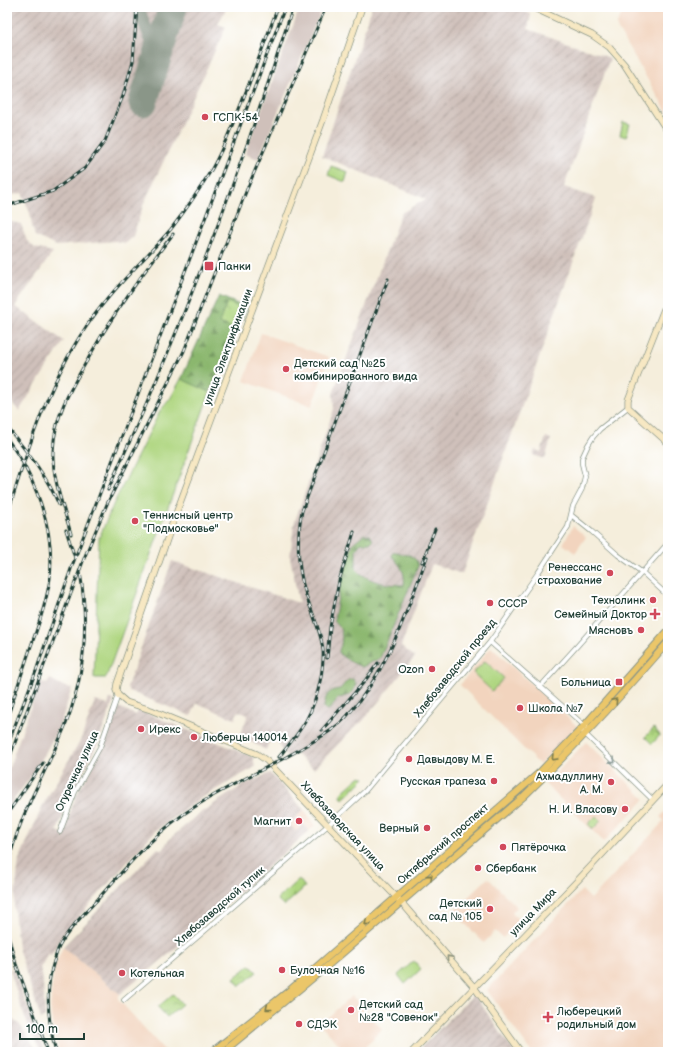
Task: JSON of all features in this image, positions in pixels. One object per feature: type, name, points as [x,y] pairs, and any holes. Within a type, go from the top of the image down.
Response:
[{"type":"main road","name":"улица Электрификации","points":[[118,695],[116,690],[117,684],[174,519],[320,127],[362,7]]},
{"type":"main road","points":[[532,7],[592,35],[609,47],[624,64],[668,132]]},
{"type":"main road","points":[[668,299],[628,400],[628,408],[668,442]]},
{"type":"main road","name":"Октябрьский проспект","points":[[585,730],[668,632]]},
{"type":"main road","name":"Октябрьский проспект","points":[[223,1052],[275,1010],[535,777],[585,730],[668,642]]},
{"type":"main road","name":"Хлебозаводская улица","points":[[118,695],[126,702],[151,710],[257,754],[272,765],[399,900],[474,987],[521,1052]]},
{"type":"main road","name":"улица Мира","points":[[412,1052],[668,784]]},
{"type":"main road","name":"Октябрьский проспект","points":[[212,1052],[399,900]]},
{"type":"street","name":"Хлебозаводской проезд","points":[[328,825],[365,790],[490,642],[568,528],[573,506],[582,489],[585,476],[582,458],[588,445],[600,429],[628,408]]},
{"type":"street","points":[[571,516],[591,531],[618,555],[643,573],[668,596]]},
{"type":"street","points":[[540,687],[668,544]]},
{"type":"street","points":[[490,642],[585,730],[653,800]]},
{"type":"street","name":"Огуречная улица","points":[[60,832],[76,792],[100,748],[118,695]]},
{"type":"street","name":"Хлебозаводской тупик","points":[[124,1000],[328,825]]},
{"type":"shaded area","points":[[7,7],[227,7],[218,24],[226,27],[144,203],[133,236],[125,243],[115,241],[56,246],[35,236],[30,213],[22,193],[7,196]]},
{"type":"shaded area","points":[[300,7],[323,7],[258,159],[245,154]]},
{"type":"shaded area","points":[[372,7],[513,7],[531,14],[528,29],[610,58],[564,187],[596,198],[462,574],[432,564],[401,646],[415,657],[362,722],[357,725],[314,769],[296,754],[288,758],[277,741],[271,738],[266,750],[240,736],[248,715],[238,711],[235,719],[197,703],[191,716],[129,691],[127,687],[172,561],[299,603],[290,557],[294,524],[334,409],[333,394],[401,213],[426,199],[322,156]]},
{"type":"shaded area","points":[[625,7],[668,7],[668,114],[616,26]]},
{"type":"shaded area","points":[[7,221],[21,224],[27,241],[35,248],[53,252],[15,306],[64,341],[19,411],[7,397]]},
{"type":"shaded area","name":"Детский сад №25 комбинированного вида","points":[[261,333],[329,357],[312,406],[244,381]]},
{"type":"shaded area","points":[[546,437],[551,439],[545,459],[533,455],[535,450],[541,452]]},
{"type":"shaded area","points":[[573,526],[586,537],[575,553],[563,544]]},
{"type":"shaded area","name":"Школа №7","points":[[491,647],[577,726],[540,765],[460,685]]},
{"type":"shaded area","points":[[50,679],[65,687],[72,688],[60,725],[42,759],[9,806],[7,805],[7,773],[40,681],[47,684]]},
{"type":"shaded area","points":[[110,699],[114,700],[97,745],[73,791],[57,831],[63,833],[76,796],[103,747],[116,706],[136,715],[139,710],[253,757],[255,767],[201,798],[155,831],[77,919],[60,940],[51,955],[48,954],[40,968],[43,982],[45,1017],[41,1019],[18,948],[14,904],[19,860],[43,805],[81,739],[95,701],[108,705]]},
{"type":"shaded area","points":[[586,742],[645,799],[604,842],[545,784]]},
{"type":"shaded area","points":[[270,773],[304,810],[289,824],[296,831],[303,824],[309,831],[168,955],[120,994],[63,947],[158,848],[162,850],[169,840],[197,815],[243,785]]},
{"type":"shaded area","points":[[668,809],[668,1052],[531,1052],[487,990],[582,890],[591,899],[664,821],[660,817]]},
{"type":"shaded area","points":[[304,810],[315,826],[309,831],[303,824],[296,832],[289,823]]},
{"type":"shaded area","points":[[488,878],[517,907],[512,913],[519,920],[503,938],[495,931],[484,943],[453,911]]},
{"type":"shaded area","points":[[63,947],[120,994],[118,999],[166,1052],[59,1052],[53,1030],[50,1008],[54,968]]},
{"type":"shaded area","points":[[13,968],[45,1052],[42,1052],[35,1041],[21,1007],[10,970]]},
{"type":"shaded area","points":[[474,994],[514,1052],[417,1052]]},
{"type":"shaded area","name":"Детский сад №28 \"Совенок\"","points":[[352,996],[382,1029],[366,1046],[371,1052],[346,1052],[320,1024]]},
{"type":"shaded area","points":[[7,1015],[20,1025],[38,1052],[7,1052]]},
{"type":"green space","points":[[623,122],[630,124],[626,137],[620,135]]},
{"type":"green space","points":[[331,166],[348,172],[345,182],[328,175]]},
{"type":"green space","points":[[219,296],[247,308],[210,392],[181,379]]},
{"type":"green space","points":[[227,302],[241,308],[234,328],[219,323]]},
{"type":"green space","name":"Теннисный центр \"Подмосковье\"","points":[[181,379],[210,392],[106,678],[94,678],[99,538],[114,503],[160,411],[170,399]]},
{"type":"green space","points":[[364,534],[369,535],[373,540],[370,543],[361,543],[356,550],[356,569],[366,577],[378,582],[404,585],[403,572],[392,556],[393,552],[410,555],[416,560],[418,566],[380,658],[362,667],[342,656],[340,653],[339,651],[342,638],[341,632],[339,626],[334,621],[341,582],[353,543]]},
{"type":"green space","points":[[485,661],[504,678],[492,691],[473,673]]},
{"type":"green space","points":[[353,679],[356,684],[351,692],[338,698],[331,708],[327,710],[324,708],[326,697],[330,692],[340,689],[348,680]]},
{"type":"green space","points":[[654,728],[660,735],[652,744],[645,737]]},
{"type":"green space","points":[[361,776],[365,778],[343,799],[341,797],[341,793]]},
{"type":"green space","points":[[596,816],[601,821],[593,829],[588,824]]},
{"type":"green space","points":[[299,879],[305,887],[284,906],[277,899]]},
{"type":"green space","points":[[414,961],[421,969],[405,984],[398,975]]},
{"type":"green space","points":[[250,965],[257,972],[240,986],[234,978]]},
{"type":"green space","points":[[173,994],[182,1004],[167,1017],[158,1007]]},
{"type":"taxiway","points":[[138,7],[157,56]]},
{"type":"runway","points":[[143,102],[173,7]]},
{"type":"railway","points":[[7,206],[53,191],[85,168],[105,141],[123,96],[133,61],[137,7]]},
{"type":"railway","points":[[7,516],[32,438],[52,388],[64,363],[102,305],[171,229],[210,172],[222,149],[239,109],[278,7]]},
{"type":"railway","points":[[7,746],[36,671],[72,566],[285,7]]},
{"type":"railway","points":[[108,490],[151,393],[212,241],[246,148],[293,7]]},
{"type":"railway","points":[[7,764],[85,556],[107,504],[184,351],[247,189],[326,7]]},
{"type":"railway","points":[[71,534],[56,483],[53,462],[54,438],[60,414],[75,381],[117,311],[173,234]]},
{"type":"railway","points":[[279,757],[301,729],[311,711],[318,690],[323,664],[323,650],[320,636],[303,585],[299,564],[298,543],[302,511],[388,279]]},
{"type":"railway","points":[[7,427],[43,474],[59,505]]},
{"type":"railway","points":[[7,438],[24,465],[42,508],[49,536],[51,564],[47,595],[7,718]]},
{"type":"railway","points":[[422,562],[435,529]]},
{"type":"railway","points":[[66,530],[75,558]]},
{"type":"railway","points":[[327,658],[330,627],[339,581],[354,532]]},
{"type":"railway","points":[[56,1052],[49,1018],[49,984],[57,951],[68,933],[132,861],[169,825],[196,806],[329,732],[343,720],[361,699],[385,661],[403,620],[427,557]]},
{"type":"railway","points":[[7,871],[17,833],[32,796],[66,724],[77,687],[84,649],[85,630],[83,591],[80,572]]},
{"type":"railway","points":[[322,730],[364,682],[378,663]]},
{"type":"railway","points":[[7,814],[43,763]]},
{"type":"railway","points":[[7,932],[16,964],[48,1052]]},
{"type":"place","name":"ГСПК-54","points":[[205,117]]},
{"type":"place","name":"Панки","points":[[209,266]]},
{"type":"place","name":"Детский сад №25 комбинированного вида","points":[[286,369]]},
{"type":"place","name":"Теннисный центр \"Подмосковье\"","points":[[135,521]]},
{"type":"place","name":"Ренессанс страхование","points":[[610,573]]},
{"type":"place","name":"Технолинк","points":[[653,600]]},
{"type":"place","name":"СССР","points":[[490,603]]},
{"type":"place","name":"Семейный Доктор","points":[[655,614]]},
{"type":"place","name":"Мясновъ","points":[[641,630]]},
{"type":"place","name":"Ozon","points":[[432,669]]},
{"type":"place","name":"Больница","points":[[619,682]]},
{"type":"place","name":"Школа №7","points":[[520,708]]},
{"type":"place","name":"Ирекс","points":[[141,729]]},
{"type":"place","name":"Люберцы 140014","points":[[194,737]]},
{"type":"place","name":"Давыдову М. Е.","points":[[409,759]]},
{"type":"place","name":"Русская трапеза","points":[[494,781]]},
{"type":"place","name":"Ахмадуллину А. М.","points":[[611,782]]},
{"type":"place","name":"Н. И. Власову","points":[[625,809]]},
{"type":"place","name":"Магнит","points":[[299,821]]},
{"type":"place","name":"Верный","points":[[427,828]]},
{"type":"place","name":"Пятёрочка","points":[[503,847]]},
{"type":"place","name":"Сбербанк","points":[[478,868]]},
{"type":"place","name":"Детский сад № 105","points":[[490,909]]},
{"type":"place","name":"Булочная №16","points":[[282,970]]},
{"type":"place","name":"Котельная","points":[[122,973]]},
{"type":"place","name":"Детский сад №28 \"Совенок\"","points":[[351,1010]]},
{"type":"place","name":"Люберецкий родильный дом","points":[[548,1017]]},
{"type":"place","name":"СДЭК","points":[[299,1024]]}]
